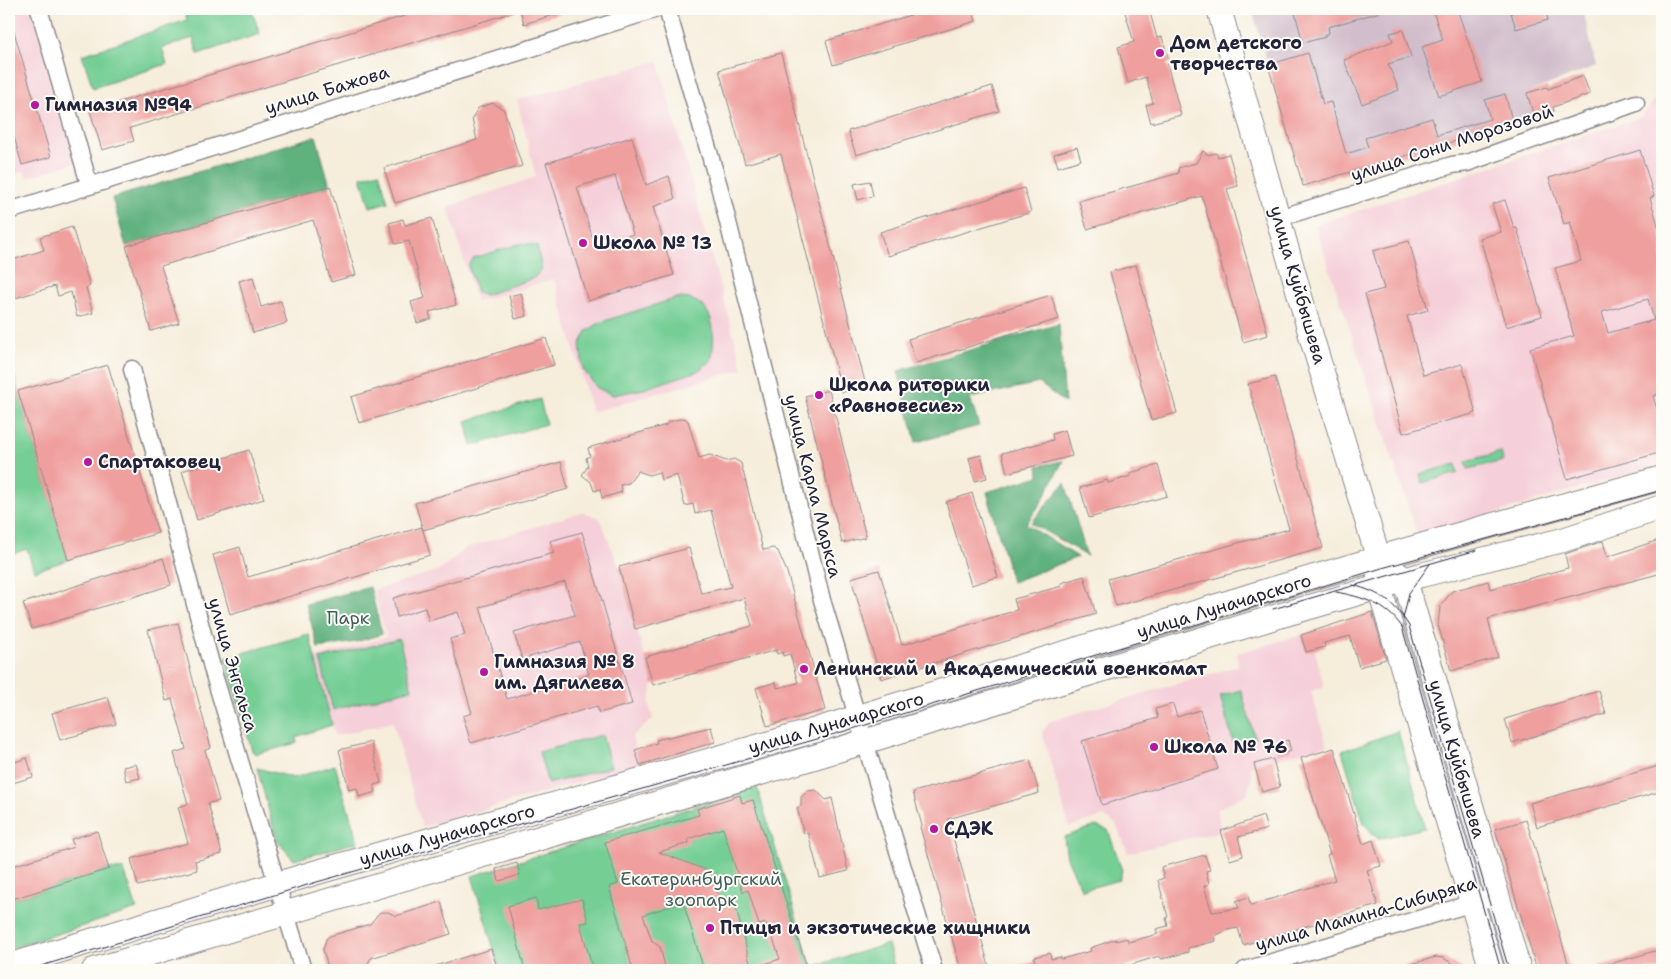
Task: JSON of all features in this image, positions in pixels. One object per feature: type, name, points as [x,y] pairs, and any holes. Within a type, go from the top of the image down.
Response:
[{"type":"main road","name":"улица Куйбышева","points":[[1219,9],[1312,339],[1379,560],[1379,587],[1492,970]]},
{"type":"main road","name":"улица Луначарского","points":[[9,966],[277,884],[857,718],[1263,592],[1662,478]]},
{"type":"main road","name":"улица Луначарского","points":[[94,970],[1379,587],[1563,540],[1662,507]]},
{"type":"main road","points":[[1379,560],[1405,580]]},
{"type":"main road","name":"улица Куйбышева","points":[[1405,580],[1519,970]]},
{"type":"street","points":[[38,9],[89,184]]},
{"type":"street","name":"улица Бажова","points":[[9,211],[89,184],[657,9]]},
{"type":"street","name":"улица Карла Маркса","points":[[667,9],[719,186],[812,563],[934,970]]},
{"type":"street","name":"улица Сони Морозовой","points":[[1279,218],[1452,165],[1467,163],[1636,103]]},
{"type":"street","name":"улица Энгельса","points":[[132,369],[217,684],[285,914],[304,970]]},
{"type":"street","name":"улица Мамина-Сибиряка","points":[[1245,970],[1498,896]]},
{"type":"shaded area","name":"Гимназия №94","points":[[9,9],[31,9],[78,162],[27,178],[24,171],[9,175]]},
{"type":"shaded area","points":[[1252,9],[1583,9],[1596,66],[1527,93],[1534,117],[1303,186]]},
{"type":"shaded area","name":"Школа № 13","points":[[658,61],[743,369],[592,412],[554,279],[476,302],[448,207],[536,177],[517,100]]},
{"type":"shaded area","points":[[1662,90],[1662,464],[1418,536],[1315,225],[1641,117]]},
{"type":"shaded area","name":"Гимназия № 8 им. Дягилева","points":[[582,512],[600,518],[619,567],[653,685],[649,704],[653,719],[632,736],[640,765],[422,827],[393,722],[335,736],[314,658],[386,637],[374,590],[440,570],[466,548]]},
{"type":"shaded area","name":"Школа № 76","points":[[1301,635],[1306,652],[1315,650],[1324,687],[1311,691],[1327,745],[1250,766],[1252,776],[1247,794],[1217,809],[1221,831],[1128,853],[1116,824],[1104,816],[1069,827],[1042,732],[1050,721],[1238,666],[1237,653]]},
{"type":"green space","points":[[184,9],[251,9],[260,34],[198,54],[193,38],[162,48],[167,64],[93,88],[82,55],[187,20]]},
{"type":"green space","points":[[316,136],[330,186],[126,246],[112,198]]},
{"type":"green space","points":[[379,172],[388,202],[370,207],[361,177]]},
{"type":"green space","points":[[522,243],[537,246],[542,270],[534,278],[485,295],[477,292],[468,266],[474,258]]},
{"type":"green space","points":[[677,298],[690,299],[699,303],[706,310],[713,328],[714,339],[711,361],[698,371],[644,389],[613,395],[597,388],[583,369],[580,345],[587,331],[601,322]]},
{"type":"green space","points":[[1059,324],[1065,403],[1039,383],[970,398],[979,426],[916,442],[898,371]]},
{"type":"green space","points":[[9,359],[68,560],[34,571],[27,549],[9,555]]},
{"type":"green space","points":[[540,399],[546,424],[472,446],[466,421]]},
{"type":"green space","points":[[1501,452],[1503,461],[1468,469],[1466,461]]},
{"type":"green space","points":[[1063,461],[1041,503],[1026,524],[1078,557],[1012,582],[987,492],[1039,476],[1038,466]]},
{"type":"green space","points":[[1456,464],[1458,473],[1422,483],[1420,474]]},
{"type":"green space","points":[[1065,483],[1087,556],[1031,523]]},
{"type":"green space","name":"Парк","points":[[370,587],[382,634],[356,642],[318,648],[306,604]]},
{"type":"green space","points":[[309,634],[332,725],[296,737],[297,743],[256,754],[252,751],[225,658]]},
{"type":"green space","points":[[399,639],[412,689],[333,710],[320,659]]},
{"type":"green space","points":[[1241,690],[1255,739],[1234,745],[1220,696]]},
{"type":"green space","points":[[1398,731],[1425,828],[1378,839],[1364,824],[1342,751]]},
{"type":"green space","points":[[602,735],[611,767],[548,784],[539,752]]},
{"type":"green space","points":[[335,765],[358,842],[294,860],[277,841],[257,768],[294,778]]},
{"type":"green space","name":"Екатеринбургский зоопарк","points":[[757,787],[811,967],[888,944],[895,970],[500,970],[472,876]]},
{"type":"green space","points":[[1096,826],[1108,830],[1122,870],[1119,880],[1082,890],[1067,858],[1064,837]]},
{"type":"green space","points":[[109,869],[124,870],[137,909],[9,949],[9,900]]},
{"type":"building","points":[[427,9],[513,9],[514,12],[130,128],[134,141],[102,150],[90,111]]},
{"type":"building","points":[[520,9],[564,9],[564,12],[524,24]]},
{"type":"building","points":[[930,9],[972,9],[976,21],[833,65],[826,41]]},
{"type":"building","points":[[1124,9],[1149,9],[1157,38],[1162,37],[1170,63],[1167,64],[1181,115],[1151,123],[1146,105],[1153,103],[1146,77],[1128,83],[1118,47],[1134,42]]},
{"type":"building","points":[[1294,9],[1379,9],[1380,12],[1328,27],[1329,33],[1324,35],[1325,37],[1303,43]]},
{"type":"building","points":[[1432,9],[1457,9],[1482,82],[1439,96],[1422,47],[1443,40]]},
{"type":"building","points":[[1510,9],[1545,9],[1548,20],[1516,29]]},
{"type":"building","points":[[12,25],[51,157],[22,165],[9,119],[9,26]]},
{"type":"building","points":[[1403,30],[1411,57],[1388,64],[1399,90],[1362,104],[1344,60],[1393,41],[1390,33]]},
{"type":"building","points":[[781,53],[866,386],[842,392],[781,154],[745,164],[719,70]]},
{"type":"building","points":[[1308,53],[1323,104],[1331,102],[1346,154],[1368,147],[1365,138],[1432,118],[1437,135],[1490,119],[1485,100],[1505,94],[1513,124],[1303,186],[1268,65]]},
{"type":"building","points":[[1583,76],[1590,94],[1553,107],[1554,111],[1534,117],[1527,93],[1547,87],[1548,89]]},
{"type":"building","points":[[992,86],[999,111],[856,155],[848,131]]},
{"type":"building","points":[[493,103],[504,110],[522,166],[395,203],[384,168],[477,140],[472,119],[478,108]]},
{"type":"building","points":[[632,137],[646,185],[669,176],[675,199],[653,207],[674,275],[588,301],[546,163]],"holes":[[[615,176],[633,234],[595,246],[577,187]]]},
{"type":"building","points":[[1077,147],[1081,160],[1058,167],[1054,154]]},
{"type":"building","points":[[1640,150],[1654,196],[1650,198],[1662,239],[1662,279],[1659,280],[1662,294],[1662,340],[1660,341],[1662,350],[1662,393],[1653,396],[1662,427],[1662,452],[1567,479],[1530,348],[1574,336],[1555,268],[1581,261],[1570,222],[1564,224],[1549,178]],"holes":[[[1648,299],[1654,320],[1608,333],[1602,312]]]},
{"type":"building","points":[[1203,151],[1208,155],[1216,153],[1218,157],[1229,154],[1238,186],[1227,189],[1268,335],[1243,342],[1202,196],[1087,229],[1079,201],[1179,173],[1178,168],[1196,163]]},
{"type":"building","points":[[870,181],[873,196],[858,200],[854,184]]},
{"type":"building","points":[[330,186],[356,275],[331,282],[313,220],[161,266],[179,323],[151,331],[126,246]]},
{"type":"building","points":[[1024,188],[1031,212],[888,256],[880,232]]},
{"type":"building","points":[[1505,200],[1514,228],[1517,228],[1542,316],[1506,327],[1480,238],[1501,232],[1492,204]]},
{"type":"building","points":[[432,218],[456,305],[429,312],[431,319],[417,323],[411,302],[425,298],[409,241],[395,244],[389,223],[403,219],[405,225]]},
{"type":"building","points":[[72,227],[90,286],[86,288],[93,313],[77,317],[71,292],[58,296],[55,286],[9,300],[9,261],[44,250],[40,237]]},
{"type":"building","points":[[1409,241],[1428,310],[1407,316],[1423,375],[1462,364],[1476,413],[1403,433],[1365,294],[1384,289],[1373,251]]},
{"type":"building","points":[[1136,265],[1177,413],[1151,420],[1110,272]]},
{"type":"building","points":[[253,277],[261,307],[281,301],[287,323],[253,333],[239,281]]},
{"type":"building","points":[[521,293],[527,316],[515,319],[509,296]]},
{"type":"building","points":[[1051,295],[1059,319],[916,363],[908,339]]},
{"type":"building","points":[[546,338],[554,365],[359,423],[351,397]]},
{"type":"building","name":"Спартаковец","points":[[108,365],[158,533],[68,560],[18,391]]},
{"type":"building","points":[[1275,377],[1323,548],[1116,606],[1108,579],[1289,529],[1248,384]]},
{"type":"building","points":[[829,390],[866,537],[842,543],[805,396]]},
{"type":"building","points":[[684,418],[688,421],[699,458],[710,455],[726,461],[734,459],[741,463],[763,550],[773,548],[778,551],[787,572],[825,710],[767,726],[756,688],[776,682],[777,688],[798,683],[790,654],[783,656],[782,652],[777,654],[776,650],[653,685],[645,657],[752,626],[744,598],[635,629],[619,567],[689,548],[701,593],[731,587],[711,510],[695,514],[693,504],[685,506],[677,475],[661,480],[659,472],[649,475],[638,471],[629,483],[620,485],[622,492],[602,498],[600,489],[594,491],[591,482],[582,475],[588,466],[586,458],[590,456],[588,448]]},
{"type":"building","points":[[1065,430],[1072,456],[1007,473],[1002,453],[1053,440],[1052,434]]},
{"type":"building","points":[[249,450],[264,499],[197,520],[182,471]]},
{"type":"building","points":[[981,455],[987,478],[975,481],[969,458]]},
{"type":"building","points":[[561,462],[568,489],[423,530],[415,503]]},
{"type":"building","points":[[1158,465],[1167,496],[1089,518],[1080,488],[1107,480],[1108,483],[1131,476],[1130,473]]},
{"type":"building","points":[[972,493],[998,577],[971,585],[946,502]]},
{"type":"building","points":[[422,527],[430,555],[230,614],[213,555],[240,547],[248,577]]},
{"type":"building","points":[[582,532],[632,704],[599,713],[597,706],[471,743],[463,716],[472,713],[450,639],[465,635],[458,612],[429,621],[425,608],[397,617],[393,598],[554,553],[550,541]],"holes":[[[565,582],[575,615],[514,633],[522,659],[580,642],[589,675],[507,699],[480,607]]]},
{"type":"building","points":[[1662,539],[1662,573],[1488,619],[1498,657],[1451,671],[1438,625],[1440,607],[1452,591],[1488,581],[1490,589],[1568,568],[1565,554],[1603,541],[1607,557]]},
{"type":"building","points":[[163,558],[171,585],[32,629],[23,603]]},
{"type":"building","points":[[879,570],[902,645],[1017,610],[1014,599],[1062,586],[1061,583],[1084,576],[1096,614],[881,679],[851,578]]},
{"type":"building","points":[[1372,612],[1386,659],[1359,667],[1350,636],[1324,643],[1325,647],[1306,652],[1301,635]]},
{"type":"building","points":[[178,623],[211,748],[205,750],[219,801],[208,803],[222,854],[195,861],[197,870],[138,886],[131,859],[188,843],[178,807],[188,804],[174,753],[186,749],[172,699],[166,701],[148,630]]},
{"type":"building","points":[[1599,691],[1606,714],[1512,743],[1505,719]]},
{"type":"building","points":[[108,697],[116,724],[60,740],[52,713]]},
{"type":"building","points":[[1173,704],[1177,717],[1200,710],[1218,769],[1102,805],[1082,741],[1158,718],[1155,709]]},
{"type":"building","points":[[711,727],[715,742],[640,765],[635,750],[657,743],[656,740]]},
{"type":"building","points":[[1288,740],[1291,751],[1277,755],[1274,745]]},
{"type":"building","points":[[371,742],[381,783],[374,785],[376,792],[359,797],[357,788],[349,790],[339,750]]},
{"type":"building","points":[[1334,748],[1363,844],[1373,840],[1381,866],[1367,870],[1378,905],[1243,945],[1238,928],[1227,930],[1215,936],[1216,941],[1188,948],[1188,952],[1162,959],[1159,956],[1124,967],[1124,970],[1015,970],[1014,967],[1035,961],[1034,957],[1050,953],[1051,959],[1061,957],[1061,959],[1091,951],[1090,948],[1116,939],[1116,941],[1127,938],[1128,942],[1158,934],[1156,929],[1168,926],[1166,918],[1168,917],[1158,880],[1164,878],[1161,867],[1205,855],[1210,870],[1206,871],[1209,884],[1204,886],[1212,912],[1239,908],[1236,901],[1248,897],[1251,905],[1335,880],[1327,855],[1330,854],[1301,758]]},
{"type":"building","points":[[27,758],[33,777],[9,784],[9,764]]},
{"type":"building","points":[[1273,759],[1280,787],[1262,792],[1254,764]]},
{"type":"building","points":[[1030,760],[1039,793],[948,819],[990,970],[961,970],[920,827],[922,826],[913,792]]},
{"type":"building","points":[[136,764],[140,778],[126,781],[123,767]]},
{"type":"building","points":[[1662,765],[1662,791],[1537,827],[1530,803]]},
{"type":"building","points":[[816,790],[826,800],[832,798],[848,871],[820,878],[808,833],[804,834],[797,808],[801,806],[801,797],[808,791]]},
{"type":"building","points":[[740,795],[742,803],[753,800],[808,970],[752,970],[752,968],[780,959],[766,923],[759,925],[748,890],[743,892],[723,828],[688,839],[689,843],[659,852],[711,872],[720,900],[733,896],[751,967],[704,970],[683,902],[643,915],[652,941],[660,947],[666,970],[633,970],[609,887],[618,884],[605,842],[699,815],[697,809]]},
{"type":"building","points":[[1263,816],[1267,829],[1238,837],[1243,856],[1230,860],[1221,831]]},
{"type":"building","points":[[1526,820],[1570,970],[1537,970],[1495,829]]},
{"type":"building","points":[[97,831],[109,869],[9,900],[9,867],[74,847],[71,839]]},
{"type":"building","points":[[517,863],[520,875],[499,881],[496,869]]},
{"type":"building","points":[[536,898],[538,910],[582,899],[588,922],[580,923],[593,970],[525,970],[508,906]]},
{"type":"building","points":[[441,902],[451,934],[371,958],[364,970],[329,970],[323,950],[326,939],[330,936],[370,924],[380,912],[388,912],[396,916]]},
{"type":"building","points":[[491,949],[498,970],[432,970],[432,967]]},
{"type":"building","points":[[1662,949],[1662,970],[1600,970],[1599,967]]},
{"type":"building","points":[[1436,957],[1443,958],[1465,970],[1402,970],[1401,967]]},
{"type":"tram line","points":[[28,970],[317,882],[859,727],[1382,568],[1662,490]]},
{"type":"tram line","points":[[1273,609],[1477,550]]},
{"type":"tram line","points":[[1403,619],[1409,593],[1430,564]]},
{"type":"tram line","points":[[1353,585],[1371,591],[1386,600],[1398,611],[1409,626],[1509,970]]},
{"type":"tram line","points":[[1336,592],[1365,599],[1381,607],[1396,619],[1402,627],[1501,970]]},
{"type":"place","name":"Дом детского творчества","points":[[1160,53]]},
{"type":"place","name":"Гимназия №94","points":[[35,105]]},
{"type":"place","name":"Школа № 13","points":[[583,243]]},
{"type":"place","name":"Школа риторики «Равновесие»","points":[[819,395]]},
{"type":"place","name":"Спартаковец","points":[[88,462]]},
{"type":"place","name":"Ленинский и Академический военкомат","points":[[804,669]]},
{"type":"place","name":"Гимназия № 8 им. Дягилева","points":[[484,672]]},
{"type":"place","name":"Школа № 76","points":[[1154,747]]},
{"type":"place","name":"СДЭК","points":[[934,829]]},
{"type":"place","name":"Птицы и экзотические хищники","points":[[710,928]]}]
